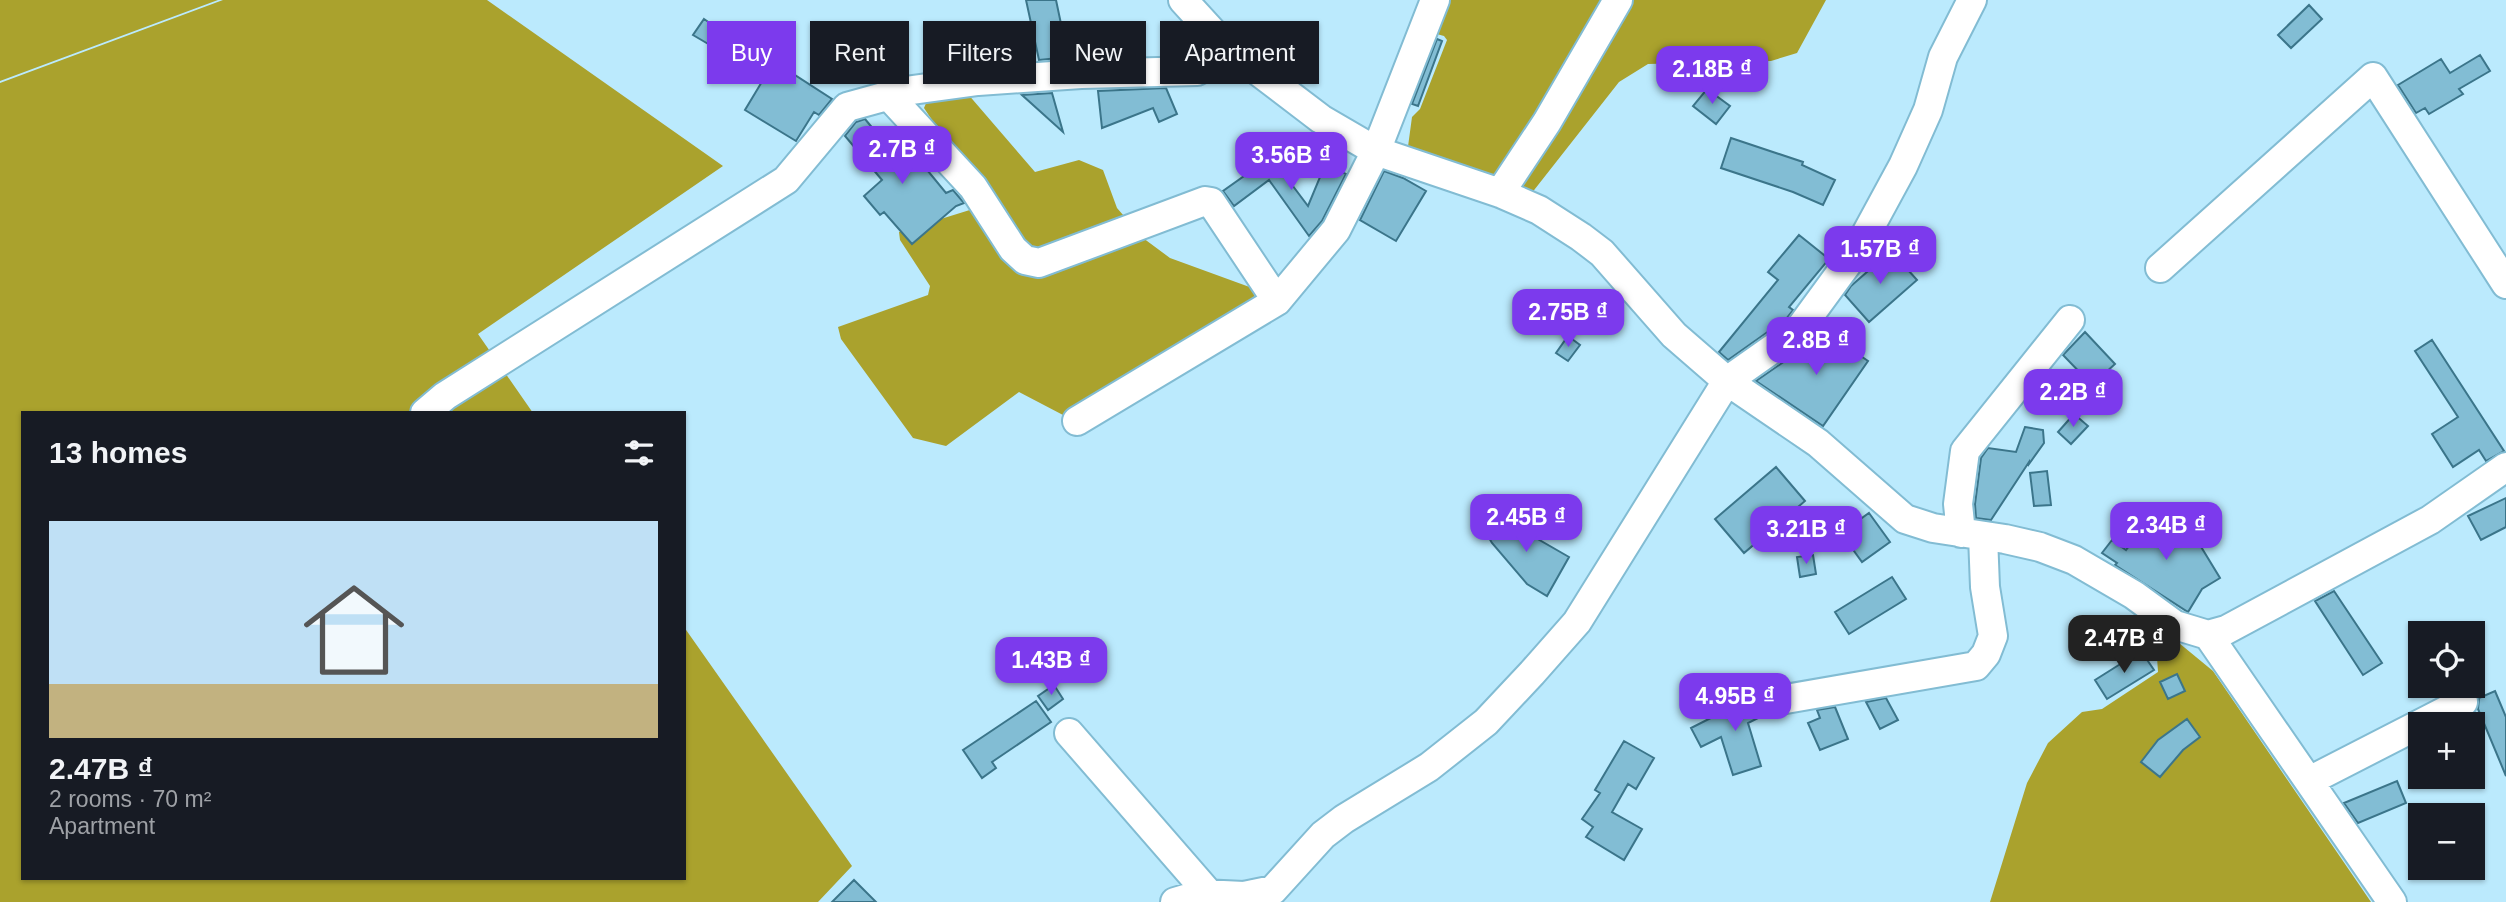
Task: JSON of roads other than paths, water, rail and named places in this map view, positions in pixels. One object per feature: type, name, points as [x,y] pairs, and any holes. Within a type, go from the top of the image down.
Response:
[{"type":"street","points":[[1183,0],[1202,21]]},
{"type":"street","points":[[1077,421],[1277,302],[1336,230],[1376,151],[1435,0]]},
{"type":"street","points":[[1500,193],[1548,122],[1618,0]]},
{"type":"street","points":[[1175,902],[1192,895],[1210,898],[1244,896],[1273,890],[1323,835],[1344,819],[1429,767],[1486,722],[1577,622],[1727,381],[1798,331],[1858,249],[1903,166],[1928,110],[1943,57],[1972,0]]},
{"type":"street","points":[[428,411],[445,397],[786,180],[847,107],[905,91],[978,81],[1160,72]]},
{"type":"street","points":[[2160,268],[2373,77],[2506,284]]},
{"type":"street","points":[[1276,84],[1321,119],[1376,151],[1500,193],[1539,210],[1602,253],[1674,335],[1727,381],[1818,443],[1905,519],[1933,528],[2039,547],[2074,560],[2134,596],[2175,625],[2208,635],[2226,630],[2430,520],[2506,467]]},
{"type":"street","points":[[888,95],[973,187],[1013,249],[1025,260],[1039,263],[1205,201],[1211,202],[1277,302]]},
{"type":"street","points":[[1780,700],[1976,666],[1986,654],[1993,636],[1985,587],[1972,534],[1958,503],[1965,451],[2070,320]]},
{"type":"street","points":[[2208,635],[2392,902]]},
{"type":"street","points":[[2309,781],[2463,702]]},
{"type":"street","points":[[1069,733],[1210,898]]}]
